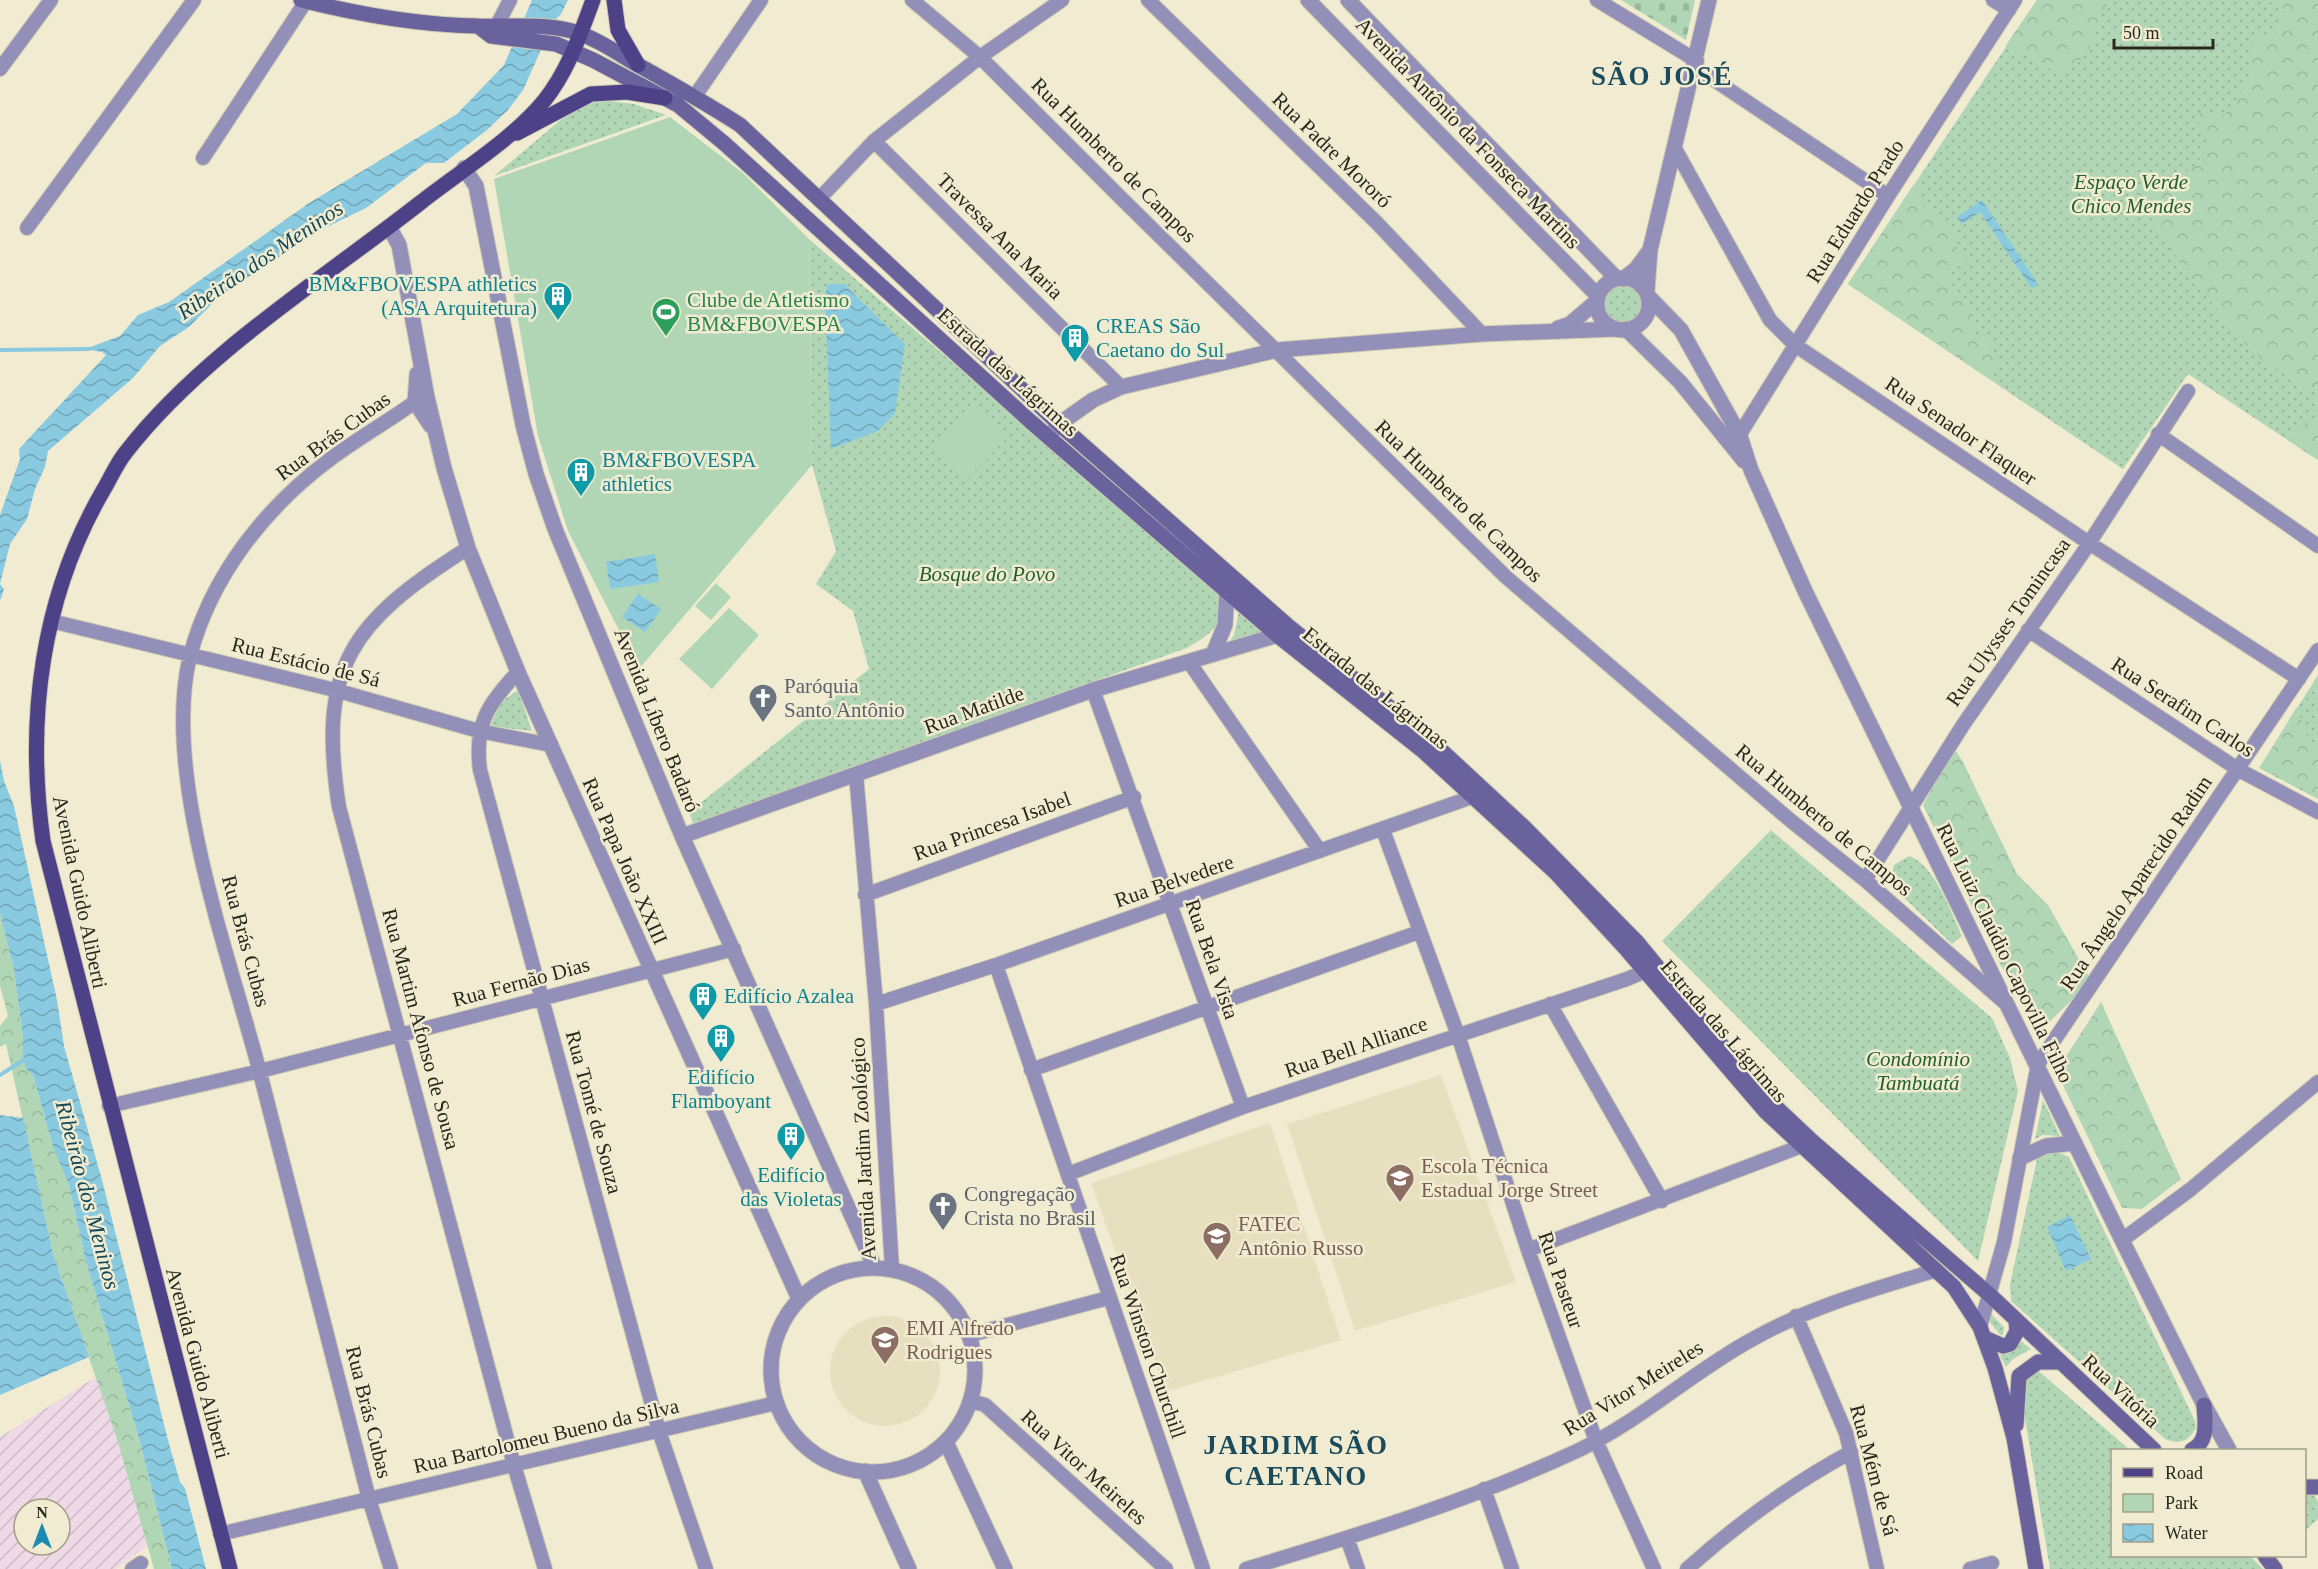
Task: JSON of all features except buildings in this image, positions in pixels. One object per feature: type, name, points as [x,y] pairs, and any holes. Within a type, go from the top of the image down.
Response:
[{"type":"main road","name":"Avenida Guido Aliberti","points":[[230,1569],[51,873],[36,792],[38,688],[51,621],[64,571],[88,516],[125,453],[176,397],[244,338],[499,143],[543,102],[567,66],[593,0]]},
{"type":"main road","points":[[303,1],[331,8],[426,22],[478,26],[500,31]]},
{"type":"main road","points":[[615,1],[622,40],[638,65]]},
{"type":"main road","name":"Estrada das Lágrimas","points":[[500,31],[558,29],[581,34],[695,96],[740,125],[1059,424],[1293,630],[1429,739],[1478,794]]},
{"type":"main road","name":"Estrada das Lágrimas","points":[[500,31],[573,51],[665,98],[725,144],[1049,436],[1277,635],[1478,794],[1573,875],[1651,969],[1747,1093],[1990,1296],[2061,1362]]},
{"type":"main road","points":[[499,143],[591,94],[627,92],[665,98]]},
{"type":"main road","name":"Estrada das Lágrimas","points":[[1808,1144],[1957,1290],[1982,1332],[2014,1438],[2036,1569]]},
{"type":"main road","points":[[1982,1332],[1997,1344],[2010,1344],[2017,1331],[2016,1320]]},
{"type":"main road","points":[[2014,1438],[2019,1376],[2038,1362],[2061,1362]]},
{"type":"main road","name":"Rua Vitória","points":[[2061,1362],[2153,1448]]},
{"type":"main road","points":[[2193,1449],[2203,1440],[2204,1406]]},
{"type":"main road","points":[[2266,1557],[2275,1569]]},
{"type":"street","points":[[0,69],[51,0]]},
{"type":"street","points":[[27,228],[194,0]]},
{"type":"street","points":[[500,31],[510,0]]},
{"type":"street","points":[[695,96],[761,0]]},
{"type":"street","name":"Rua Humberto de Campos","points":[[912,0],[980,57],[1277,350],[1405,480],[1521,591],[1790,820],[1865,879],[2004,1002]]},
{"type":"street","points":[[819,199],[874,141],[980,57],[1062,0]]},
{"type":"street","name":"Rua Padre Mororó","points":[[1148,0],[1376,222],[1482,334]]},
{"type":"street","name":"Avenida Antônio da Fonseca Martins","points":[[1308,0],[1598,298]]},
{"type":"street","name":"Avenida Antônio da Fonseca Martins","points":[[1348,0],[1620,279]]},
{"type":"street","points":[[1597,0],[1696,64],[1888,196]]},
{"type":"street","points":[[1049,436],[1059,424],[1093,400],[1121,387],[1277,350],[1482,334],[1621,329],[1639,324],[1646,316],[1650,250],[1696,64],[1709,0]]},
{"type":"street","points":[[1993,0],[2012,5]]},
{"type":"street","points":[[203,158],[303,1]]},
{"type":"street","name":"Rua Eduardo Prado","points":[[1736,441],[1888,196],[2012,5]]},
{"type":"street","name":"Travessa Ana Maria","points":[[874,141],[1121,387]]},
{"type":"street","name":"Rua Senador Flaquer","points":[[1674,147],[1770,320],[1795,345],[2089,543],[2299,679]]},
{"type":"street","name":"Avenida Líbero Badaró","points":[[464,168],[476,186],[502,324],[536,474],[555,529],[682,836],[875,1268]]},
{"type":"street","name":"Rua Papa João XXIII","points":[[389,227],[399,245],[435,431],[468,548],[518,672],[799,1299]]},
{"type":"street","points":[[1540,333],[1570,324],[1598,298],[1604,286],[1636,269],[1650,250]]},
{"type":"street","points":[[1620,279],[1636,281],[1648,294]]},
{"type":"street","name":"Rua Luiz Claúdio Capovilla Filho","points":[[1648,294],[1681,330],[1716,391],[1736,441],[1805,591],[2004,1002],[2038,1064],[2204,1406],[2228,1449]]},
{"type":"street","points":[[1598,298],[1600,318],[1621,329]]},
{"type":"street","name":"Rua Luiz Claúdio Capovilla Filho","points":[[1621,329],[1641,341],[1700,406],[1736,441]]},
{"type":"street","name":"Rua Papa João XXIII","points":[[420,359],[415,402],[435,431]]},
{"type":"street","points":[[1700,406],[1716,391]]},
{"type":"street","name":"Rua Ulysses Tomincasa","points":[[1865,879],[1963,725],[2089,543],[2188,391]]},
{"type":"street","name":"Rua Brás Cubas","points":[[391,1569],[369,1499],[196,830],[184,732],[185,688],[190,655],[210,602],[239,552],[280,501],[329,460],[415,402]]},
{"type":"street","points":[[2158,434],[2318,546]]},
{"type":"street","name":"Rua Martim Afonso de Sousa","points":[[468,548],[400,595],[377,618],[353,648],[335,690],[331,722],[331,758],[339,807],[514,1465],[545,1569]]},
{"type":"street","points":[[1213,654],[1226,625],[1227,591]]},
{"type":"street","name":"Rua Estácio de Sá","points":[[51,621],[335,690],[479,731],[551,745]]},
{"type":"street","name":"Rua Matilde","points":[[682,836],[1094,690],[1293,630]]},
{"type":"street","name":"Rua Serafim Carlos","points":[[2028,630],[2239,770],[2318,812]]},
{"type":"street","name":"Rua Ângelo Aparecido Radim","points":[[1982,1332],[2004,1242],[2038,1064],[2318,650]]},
{"type":"street","points":[[1189,662],[1320,851]]},
{"type":"street","name":"Rua Tomé de Souza","points":[[518,672],[496,697],[479,731],[477,747],[480,770],[659,1431],[706,1569]]},
{"type":"street","name":"Rua Bela Vista","points":[[1094,690],[1243,1107]]},
{"type":"street","name":"Avenida Jardim Zoológico","points":[[856,774],[876,1004],[892,1269]]},
{"type":"street","name":"Rua Belvedere","points":[[876,1004],[996,965],[1383,830],[1478,794]]},
{"type":"street","name":"Rua Princesa Isabel","points":[[865,895],[1134,797]]},
{"type":"street","name":"Rua Pasteur","points":[[1383,830],[1458,1035],[1528,1250],[1596,1441],[1654,1569]]},
{"type":"street","points":[[1031,1070],[1419,932]]},
{"type":"street","name":"Rua Fernão Dias","points":[[110,1106],[260,1071],[734,949]]},
{"type":"street","name":"Rua Winston Churchill","points":[[996,965],[1108,1298],[1203,1569]]},
{"type":"street","name":"Rua Bell Alliance","points":[[1068,1174],[1243,1107],[1651,969]]},
{"type":"street","points":[[1550,1004],[1662,1201]]},
{"type":"street","points":[[2122,1240],[2192,1189],[2318,1082]]},
{"type":"street","points":[[2020,1158],[2046,1146],[2075,1143]]},
{"type":"street","points":[[1528,1250],[1808,1144]]},
{"type":"street","points":[[892,1269],[912,1275],[931,1285],[948,1299],[961,1316],[970,1335],[976,1369],[971,1401],[963,1421],[946,1442],[930,1456],[905,1468],[878,1473],[849,1470],[823,1460],[800,1443],[783,1420],[776,1403],[770,1368],[774,1343],[784,1320],[799,1299],[821,1282],[847,1271],[892,1269]]},
{"type":"street","name":"Rua Vitor Meireles","points":[[1246,1569],[1347,1538],[1484,1490],[1596,1441],[1724,1356],[1797,1316],[1937,1270]]},
{"type":"street","points":[[970,1335],[1108,1298]]},
{"type":"street","name":"Rua Mém de Sá","points":[[1797,1316],[1832,1396],[1851,1452],[1877,1569]]},
{"type":"street","name":"Rua Vitor Meireles","points":[[971,1401],[984,1405],[1166,1569]]},
{"type":"street","name":"Rua Bartolomeu Bueno da Silva","points":[[220,1534],[776,1403]]},
{"type":"street","points":[[946,1442],[1005,1569]]},
{"type":"street","points":[[1687,1569],[1737,1526],[1782,1494],[1851,1452]]},
{"type":"street","points":[[865,1472],[909,1569]]},
{"type":"street","points":[[1484,1490],[1512,1569]]},
{"type":"street","points":[[1347,1538],[1358,1569]]},
{"type":"street","points":[[1970,1569],[1992,1563]]},
{"type":"shaded area","name":"Escola Técnica Estadual Jorge Street","points":[[1441,1075],[1516,1282],[1355,1331],[1287,1124]]},
{"type":"shaded area","name":"FATEC Antônio Russo","points":[[1270,1123],[1341,1340],[1165,1392],[1091,1183]]},
{"type":"shaded area","name":"EMI Alfredo Rodrigues","points":[[885,1316],[906,1320],[924,1332],[936,1350],[940,1371],[936,1392],[924,1410],[906,1422],[885,1426],[864,1422],[846,1410],[834,1392],[830,1371],[834,1350],[846,1332],[864,1320]]},
{"type":"shaded area","points":[[99,1375],[154,1541],[116,1569],[0,1569],[0,1437]]},
{"type":"green space","points":[[1621,0],[1695,0],[1686,40]]},
{"type":"green space","name":"Espaço Verde Chico Mendes","points":[[2037,0],[2318,0],[2318,460],[2188,374],[2123,469],[1848,284]]},
{"type":"green space","points":[[2037,0],[2109,0],[2091,44],[2078,62],[2069,69],[2057,73],[2006,45]]},
{"type":"green space","points":[[2263,0],[2318,1],[2318,395],[2263,360],[2247,346],[2183,268],[2132,187],[2147,186],[2152,193],[2159,193],[2194,166],[2213,142],[2199,127],[2199,112],[2224,116],[2239,96],[2247,80],[2253,37],[2277,37],[2276,32],[2283,6]]},
{"type":"green space","points":[[601,100],[634,104],[666,115],[494,176],[576,107]]},
{"type":"green space","name":"Clube de Atletismo BM&FBOVESPA","points":[[670,117],[743,173],[809,239],[812,465],[639,669],[568,531],[538,436],[494,179]]},
{"type":"green space","points":[[1914,184],[1921,192],[1922,206],[1955,228],[1957,235],[1952,239],[1969,266],[1950,267],[1948,281],[1968,305],[1974,319],[1976,335],[1990,340],[1990,355],[1997,361],[1988,378],[1848,284]]},
{"type":"green space","name":"Bosque do Povo","points":[[809,239],[1222,594],[1222,605],[1215,627],[1210,633],[1187,648],[693,824],[689,812],[869,669],[853,611],[816,584],[836,551],[812,465]]},
{"type":"green space","points":[[1623,284],[1637,290],[1643,304],[1637,318],[1623,324],[1609,318],[1603,304],[1609,290]]},
{"type":"green space","points":[[972,403],[1008,437],[969,478],[933,445]]},
{"type":"green space","points":[[2318,417],[2318,460],[2295,445],[2289,431]]},
{"type":"green space","points":[[716,583],[731,597],[711,620],[695,606]]},
{"type":"green space","points":[[729,608],[759,635],[712,689],[679,659]]},
{"type":"green space","points":[[1239,611],[1264,632],[1228,644],[1234,635]]},
{"type":"green space","points":[[2318,675],[2318,799],[2259,768]]},
{"type":"green space","points":[[518,690],[532,731],[490,726],[501,702]]},
{"type":"green space","points":[[2301,706],[2300,716],[2310,745],[2318,746],[2318,796],[2273,774],[2262,765],[2296,708]]},
{"type":"green space","points":[[1954,748],[2017,874],[2048,905],[2089,977],[2078,994],[2039,1032],[2000,964],[1923,805]]},
{"type":"green space","name":"Condomínio Tambuatá","points":[[1771,830],[1992,1018],[2010,1058],[2018,1091],[1978,1261],[1662,941]]},
{"type":"green space","points":[[1909,856],[1926,868],[1947,902],[1962,936],[1952,944],[1893,887],[1890,880],[1894,865]]},
{"type":"green space","points":[[0,913],[14,970],[23,1037],[23,1061],[33,1075],[53,1147],[69,1185],[86,1262],[138,1435],[172,1569],[154,1569],[118,1442],[53,1254],[6,1044],[0,1047],[0,1026],[8,1016],[0,986]]},
{"type":"green space","points":[[2101,1002],[2181,1179],[2142,1209],[2122,1208],[2058,1075],[2060,1066]]},
{"type":"green space","points":[[2043,1100],[2060,1136],[2043,1135],[2035,1139]]},
{"type":"green space","points":[[2055,1151],[2069,1157],[2195,1421],[2196,1428],[2183,1441],[2175,1442],[2165,1439],[2011,1301],[2010,1284],[2037,1159],[2048,1152]]},
{"type":"green space","points":[[1988,1311],[2004,1327],[2003,1335],[2000,1335],[1986,1317]]},
{"type":"green space","points":[[2021,1341],[2031,1349],[2013,1359],[2006,1367],[2000,1355],[2014,1349]]},
{"type":"green space","points":[[2034,1367],[2129,1449],[2111,1449],[2111,1557],[2251,1557],[2263,1569],[2050,1569],[2019,1382]]},
{"type":"green space","points":[[2306,1495],[2314,1495],[2318,1502],[2318,1519],[2306,1530]]},
{"type":"water","name":"Ribeirão dos Meninos","points":[[532,0],[568,0],[561,14],[554,21],[523,90],[508,110],[487,130],[444,163],[426,163],[366,208],[321,230],[221,295],[189,327],[160,346],[133,378],[48,451],[45,467],[35,489],[27,519],[10,544],[0,584],[0,515],[20,459],[19,449],[106,355],[85,349],[120,336],[138,315],[169,302],[309,203],[457,114],[504,65]]},
{"type":"water","points":[[1982,200],[2038,284],[2032,289],[1980,212],[1962,224],[1957,217]]},
{"type":"water","points":[[828,284],[844,284],[905,344],[895,413],[878,431],[831,449],[825,295]]},
{"type":"water","points":[[655,554],[659,582],[610,589],[606,562]]},
{"type":"water","points":[[0,584],[4,589],[0,601]]},
{"type":"water","points":[[638,594],[661,609],[645,632],[622,617]]},
{"type":"water","name":"Ribeirão dos Meninos","points":[[0,760],[4,781],[14,806],[57,1000],[64,1046],[102,1180],[169,1444],[180,1482],[185,1488],[206,1569],[172,1569],[138,1435],[86,1262],[69,1185],[53,1147],[33,1075],[27,1070],[23,1061],[23,1037],[14,970],[0,913]]},
{"type":"water","points":[[0,1115],[23,1118],[53,1254],[89,1357],[0,1395]]},
{"type":"water","points":[[2070,1215],[2091,1259],[2066,1271],[2047,1227]]},
{"type":"waterway","points":[[0,350],[89,349]]},
{"type":"waterway","points":[[0,1075],[25,1059]]},
{"type":"place","name":"BM&FBOVESPA athletics (ASA Arquitetura)","points":[[558,322]]},
{"type":"place","name":"Clube de Atletismo BM&FBOVESPA","points":[[666,338]]},
{"type":"place","name":"CREAS São Caetano do Sul","points":[[1075,364]]},
{"type":"place","name":"BM&FBOVESPA athletics","points":[[581,498]]},
{"type":"place","name":"Paróquia Santo Antônio","points":[[763,724]]},
{"type":"place","name":"Edifício Azalea","points":[[703,1022]]},
{"type":"place","name":"Edifício Flamboyant","points":[[721,1064]]},
{"type":"place","name":"Edifício das Violetas","points":[[791,1162]]},
{"type":"place","name":"Escola Técnica Estadual Jorge Street","points":[[1400,1204]]},
{"type":"place","name":"Congregação Crista no Brasil","points":[[943,1232]]},
{"type":"place","name":"FATEC Antônio Russo","points":[[1217,1262]]},
{"type":"place","name":"EMI Alfredo Rodrigues","points":[[885,1366]]},
{"type":"district","name":"SÃO JOSÉ","points":[[1662,76]]},
{"type":"district","name":"JARDIM SÃO CAETANO","points":[[1296,1460]]}]
